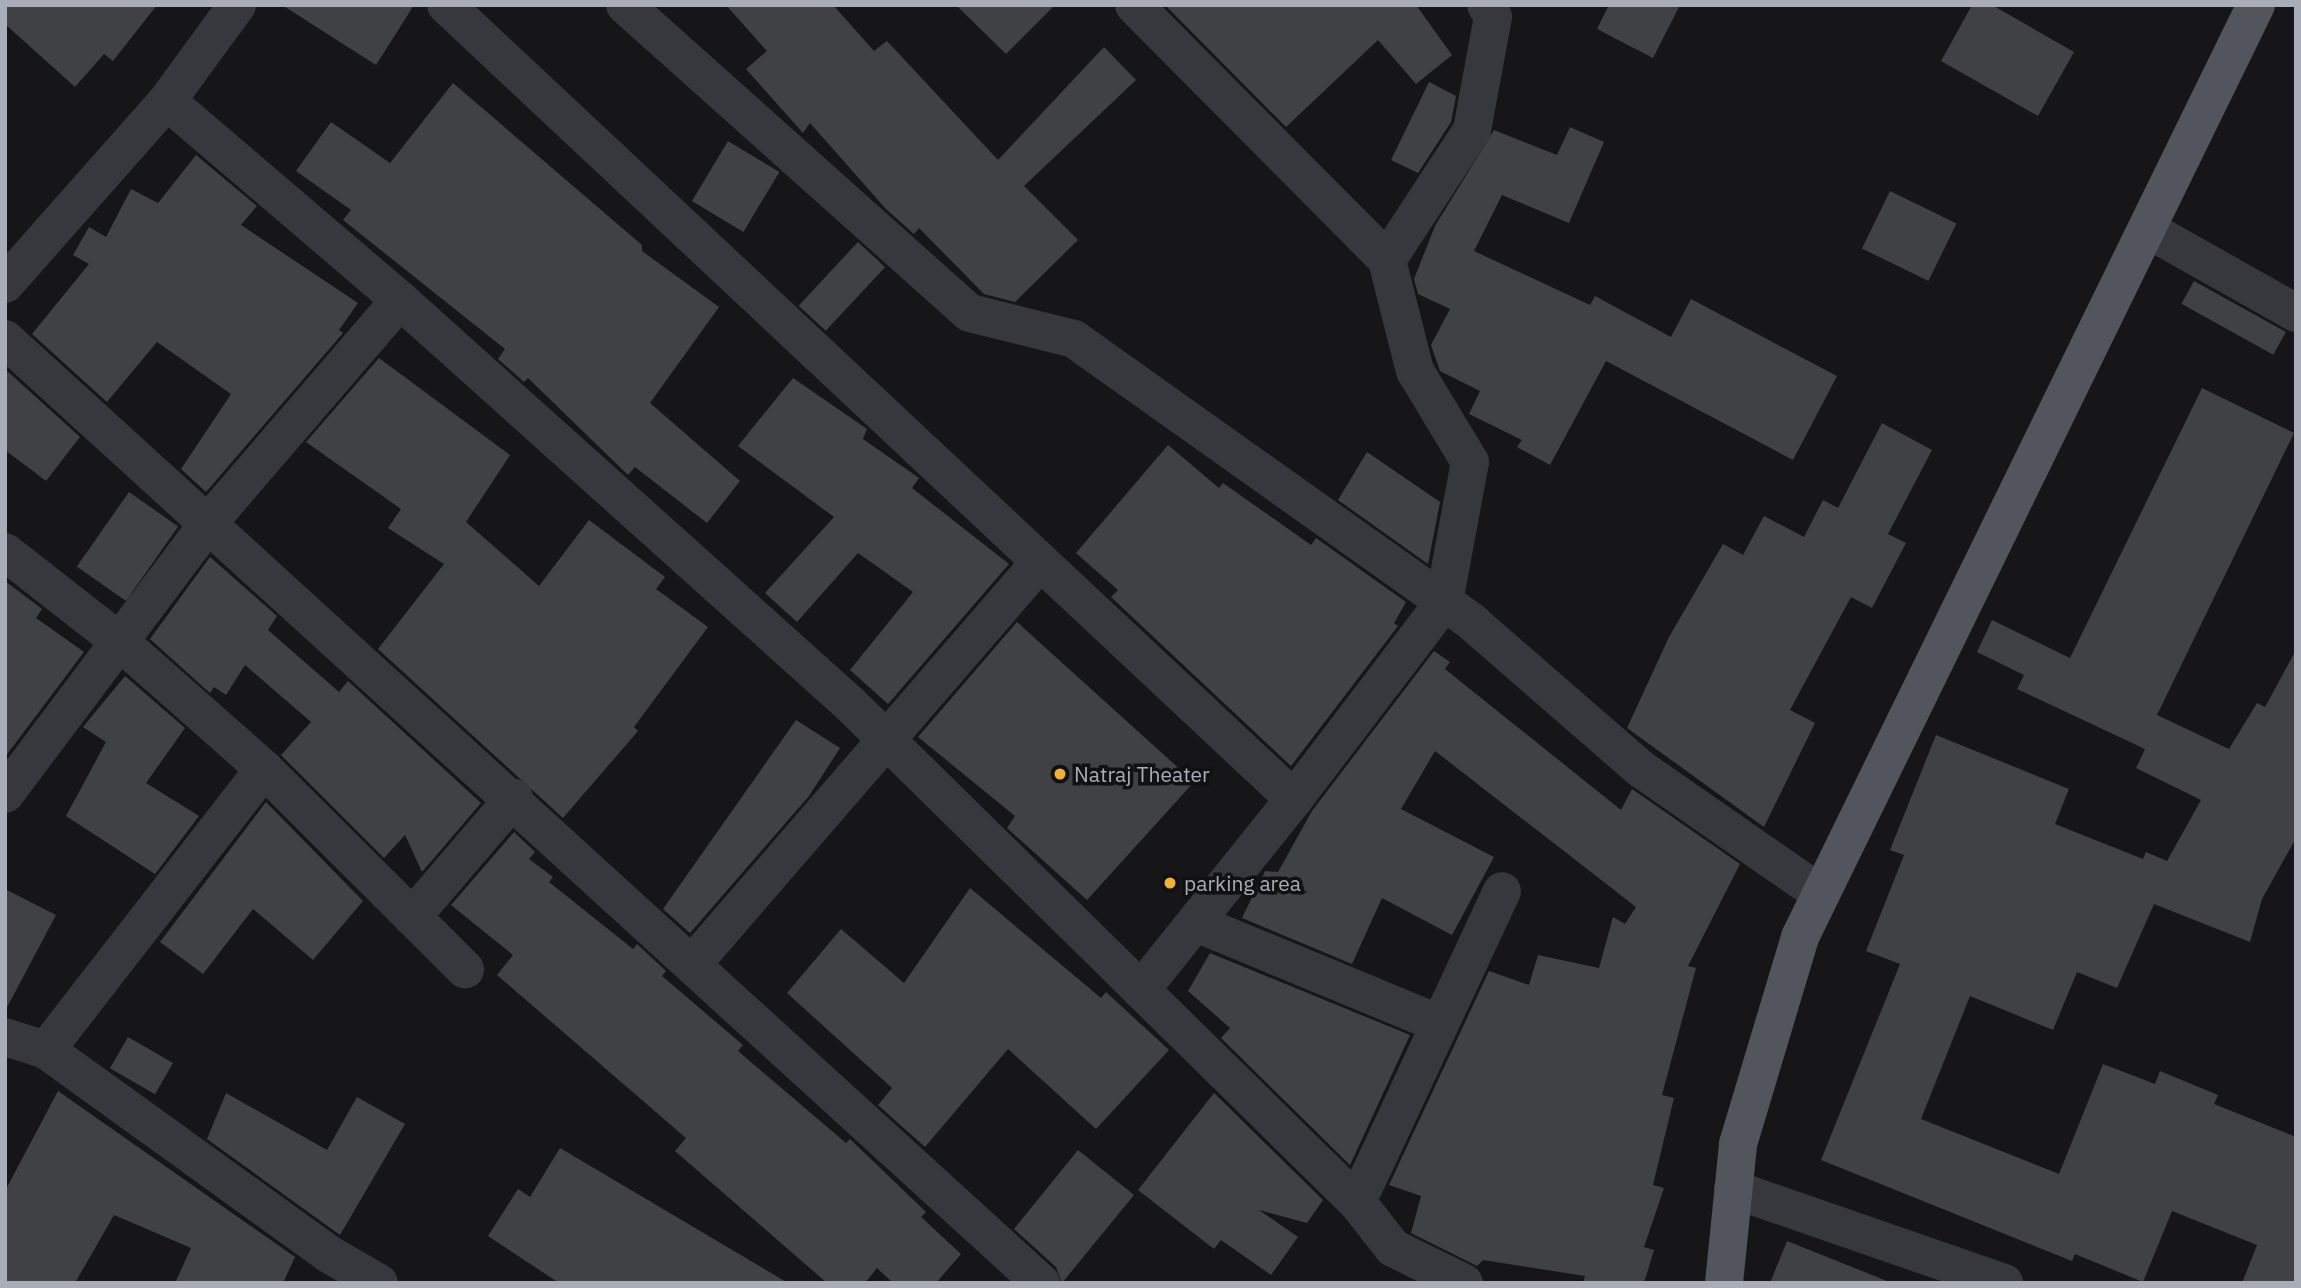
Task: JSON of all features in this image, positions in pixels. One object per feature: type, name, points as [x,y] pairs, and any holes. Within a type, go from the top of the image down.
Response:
[{"type":"main road","points":[[1724,1283],[1733,1189],[1742,1131],[1800,937],[2256,5]]},
{"type":"street","points":[[5,284],[167,102],[237,5]]},
{"type":"street","points":[[446,5],[1294,799]]},
{"type":"street","points":[[625,5],[970,313],[1074,340],[1444,602],[1641,769],[1821,894]]},
{"type":"street","points":[[1134,5],[1387,260],[1415,371],[1470,463],[1444,602],[1294,799],[1141,990]]},
{"type":"street","points":[[1387,260],[1472,130],[1493,17],[1486,5]]},
{"type":"street","points":[[167,102],[400,300],[887,740],[1357,1202],[1393,1248],[1464,1283]]},
{"type":"street","points":[[2147,229],[2296,313]]},
{"type":"street","points":[[5,794],[209,522],[400,300]]},
{"type":"street","points":[[5,339],[695,961],[1041,1283]]},
{"type":"street","points":[[5,552],[119,641],[264,769],[465,969]]},
{"type":"street","points":[[695,961],[1040,562]]},
{"type":"street","points":[[46,1050],[264,769]]},
{"type":"street","points":[[412,917],[514,798]]},
{"type":"street","points":[[1357,1202],[1502,891]]},
{"type":"street","points":[[1196,923],[1440,1024]]},
{"type":"street","points":[[5,1037],[46,1050],[327,1253],[379,1283]]},
{"type":"street","points":[[1733,1189],[2004,1283]]},
{"type":"building","points":[[5,5],[157,5],[113,61],[104,54],[75,87],[5,24]]},
{"type":"building","points":[[282,5],[414,5],[376,65]]},
{"type":"building","points":[[726,5],[833,5],[874,51],[887,41],[998,160],[1104,47],[1136,80],[1024,186],[1078,240],[1015,302],[984,294],[919,228],[914,234],[886,209],[810,123],[803,133],[746,69],[767,51]]},
{"type":"building","points":[[956,5],[1055,5],[1006,54]]},
{"type":"building","points":[[1165,5],[1416,5],[1452,55],[1416,84],[1378,40],[1286,127]]},
{"type":"building","points":[[1609,5],[1680,5],[1653,58],[1597,29]]},
{"type":"building","points":[[1972,5],[1992,5],[2074,52],[2038,116],[1941,61]]},
{"type":"building","points":[[1429,82],[1456,96],[1451,122],[1418,173],[1391,160]]},
{"type":"building","points":[[453,83],[642,245],[642,251],[719,307],[650,403],[740,481],[707,523],[635,467],[628,475],[528,378],[524,382],[498,359],[505,349],[343,220],[351,210],[296,171],[331,122],[390,163]]},
{"type":"building","points":[[1570,127],[1604,142],[1569,223],[1502,195],[1474,251],[1590,305],[1595,296],[1671,337],[1691,299],[1837,376],[1793,460],[1606,361],[1550,465],[1517,447],[1522,440],[1469,414],[1480,391],[1440,371],[1431,345],[1450,309],[1418,294],[1414,279],[1435,226],[1494,130],[1557,155]]},
{"type":"building","points":[[728,141],[779,172],[743,232],[692,201]]},
{"type":"building","points":[[196,155],[257,206],[241,225],[358,303],[339,330],[343,333],[206,492],[181,469],[231,394],[157,342],[107,402],[32,334],[89,264],[73,255],[89,227],[106,237],[131,189],[158,203]]},
{"type":"building","points":[[1890,191],[1957,223],[1928,281],[1862,249]]},
{"type":"building","points":[[858,242],[885,267],[826,331],[799,306]]},
{"type":"building","points":[[2194,281],[2286,332],[2273,355],[2181,304]]},
{"type":"building","points":[[379,358],[510,455],[466,522],[539,586],[589,520],[665,577],[656,589],[708,627],[634,727],[638,731],[563,818],[378,649],[444,564],[388,528],[401,509],[306,442]]},
{"type":"building","points":[[5,369],[80,437],[46,481],[5,450]]},
{"type":"building","points":[[793,378],[867,429],[863,439],[919,478],[912,488],[1009,564],[888,704],[850,670],[913,592],[858,553],[797,622],[765,593],[834,517],[738,446]]},
{"type":"building","points":[[2202,388],[2294,433],[2157,715],[2229,749],[2257,703],[2265,707],[2296,650],[2296,838],[2262,899],[2250,942],[2154,904],[2117,988],[2077,972],[2053,1030],[1970,996],[1921,1119],[2059,1174],[2103,1064],[2155,1084],[2160,1071],[2218,1095],[2214,1104],[2296,1137],[2296,1283],[2242,1283],[2257,1245],[2172,1211],[2143,1282],[2075,1254],[2072,1261],[1821,1160],[1900,964],[1866,951],[1904,855],[1890,850],[1936,735],[2069,789],[2055,824],[2143,859],[2146,852],[2167,861],[2201,800],[2136,768],[2145,749],[2017,689],[2024,675],[1977,652],[1992,620],[2070,658]]},
{"type":"building","points":[[1882,423],[1932,450],[1888,534],[1906,543],[1872,608],[1851,597],[1790,710],[1815,723],[1764,827],[1627,728],[1669,637],[1723,544],[1743,555],[1764,516],[1804,537],[1823,500],[1838,508]]},
{"type":"building","points":[[1168,445],[1219,488],[1223,483],[1311,545],[1316,538],[1406,602],[1394,623],[1398,626],[1291,766],[1111,597],[1118,590],[1076,553]]},
{"type":"building","points":[[1367,452],[1440,502],[1428,564],[1338,500]]},
{"type":"building","points":[[129,492],[178,526],[126,601],[77,567]]},
{"type":"building","points":[[210,557],[277,616],[268,630],[339,692],[348,681],[481,803],[422,872],[405,835],[384,858],[281,755],[311,722],[245,665],[226,695],[214,687],[210,693],[150,639]]},
{"type":"building","points":[[5,581],[42,609],[36,618],[84,652],[5,757]]},
{"type":"building","points":[[1017,622],[1194,782],[1087,900],[1007,828],[1015,816],[918,737]]},
{"type":"building","points":[[1434,651],[1450,662],[1445,669],[1621,810],[1632,789],[1740,864],[1688,966],[1696,968],[1662,1095],[1674,1098],[1653,1185],[1664,1188],[1644,1247],[1654,1250],[1644,1283],[1583,1283],[1585,1276],[1483,1260],[1477,1266],[1411,1233],[1421,1196],[1389,1185],[1489,971],[1529,985],[1538,955],[1599,968],[1613,917],[1625,924],[1636,907],[1435,751],[1401,809],[1494,857],[1452,935],[1382,898],[1352,964],[1242,918],[1265,871],[1278,872],[1312,811]]},
{"type":"building","points":[[125,676],[185,728],[146,783],[199,816],[155,874],[66,816],[106,742],[83,727]]},
{"type":"building","points":[[796,720],[840,748],[809,796],[690,933],[663,909]]},
{"type":"building","points":[[266,802],[363,901],[313,960],[253,909],[203,974],[160,942]]},
{"type":"building","points":[[514,832],[535,852],[529,859],[553,877],[549,882],[633,949],[637,944],[666,971],[662,976],[743,1045],[738,1051],[846,1143],[850,1139],[926,1212],[921,1217],[961,1254],[936,1283],[893,1283],[877,1268],[865,1283],[827,1283],[675,1151],[686,1138],[497,975],[513,955],[451,905]]},
{"type":"building","points":[[970,888],[1101,998],[1106,992],[1169,1050],[1096,1129],[1008,1049],[925,1147],[878,1105],[892,1088],[787,993],[841,929],[904,983]]},
{"type":"building","points":[[5,889],[56,915],[5,1011]]},
{"type":"building","points":[[1210,953],[1410,1035],[1350,1165],[1221,1038],[1230,1028],[1188,991]]},
{"type":"building","points":[[128,1037],[173,1063],[155,1094],[110,1068]]},
{"type":"building","points":[[58,1091],[295,1257],[283,1283],[175,1283],[191,1248],[114,1215],[75,1283],[5,1283],[5,1191]]},
{"type":"building","points":[[226,1093],[327,1150],[357,1097],[405,1124],[340,1235],[207,1139]]},
{"type":"building","points":[[1214,1093],[1323,1200],[1307,1223],[1259,1210],[1298,1237],[1271,1275],[1221,1240],[1214,1249],[1138,1190]]},
{"type":"building","points":[[560,1148],[788,1283],[559,1283],[488,1236],[518,1189],[530,1197]]},
{"type":"building","points":[[1078,1150],[1134,1195],[1062,1283],[1056,1267],[1014,1229]]},
{"type":"building","points":[[1787,1241],[1887,1281],[1770,1283]]},
{"type":"place","name":"Natraj Theater","points":[[1060,774]]},
{"type":"place","name":"parking area","points":[[1170,883]]}]
